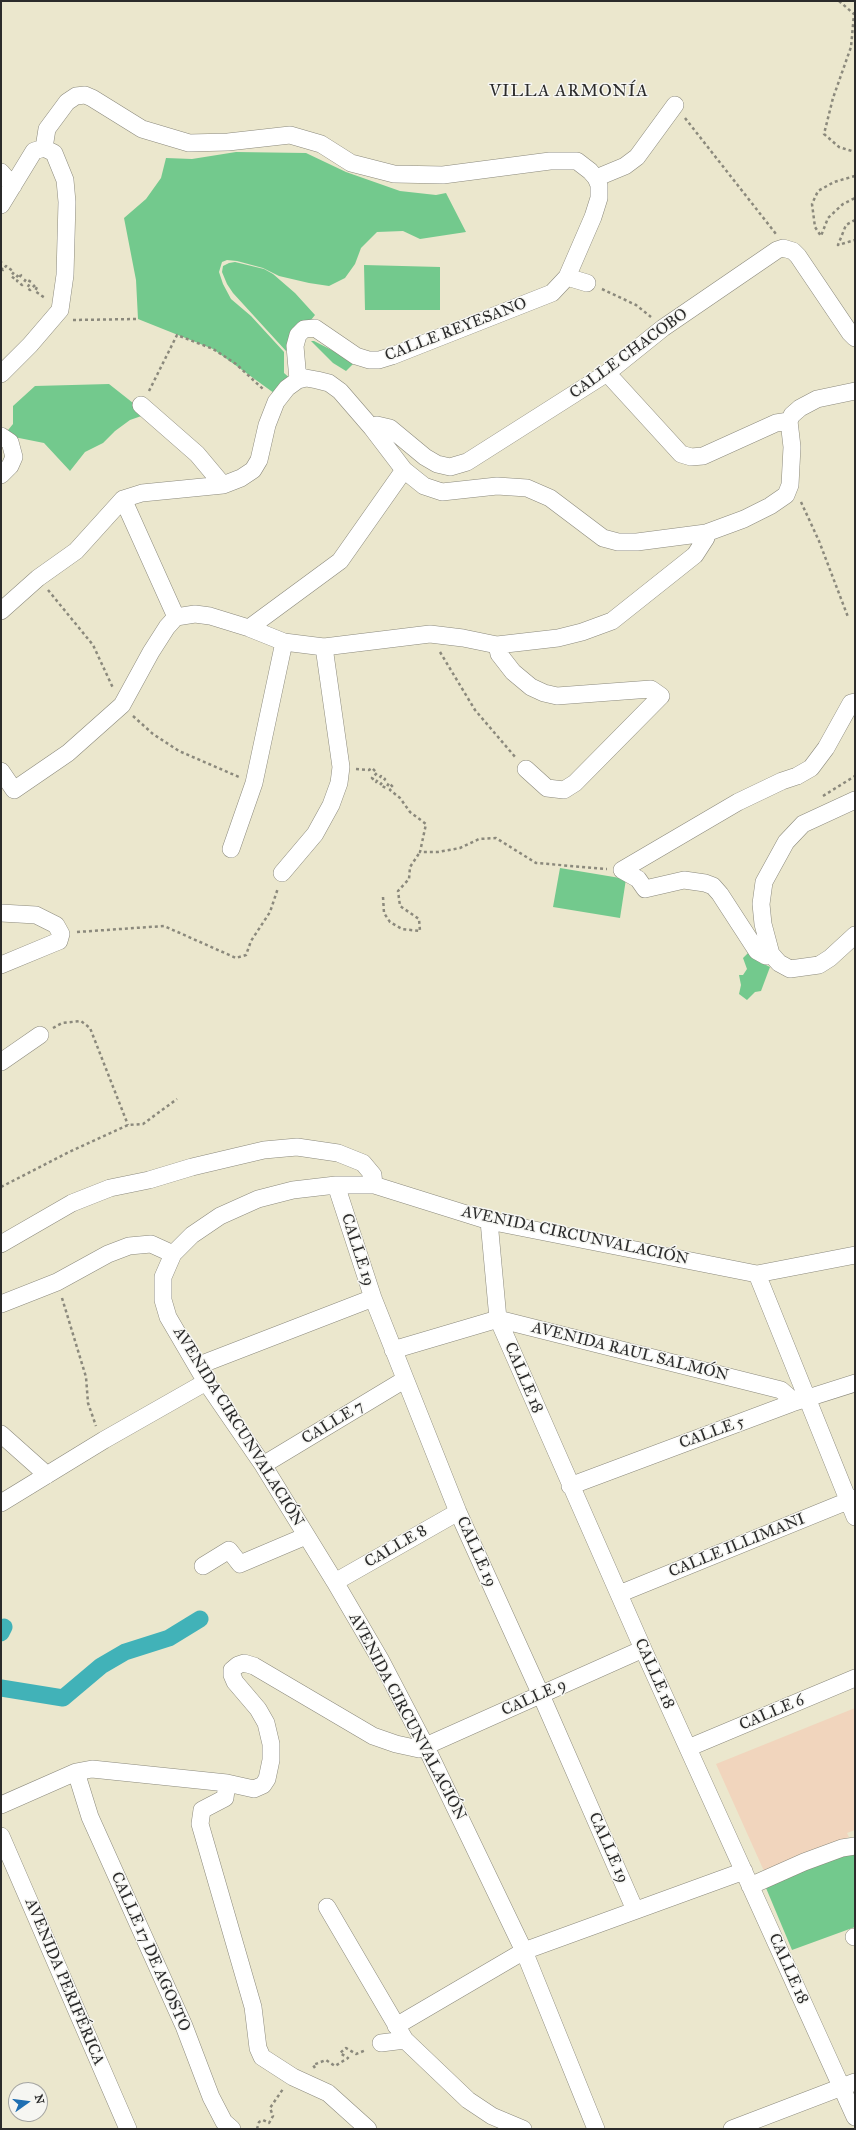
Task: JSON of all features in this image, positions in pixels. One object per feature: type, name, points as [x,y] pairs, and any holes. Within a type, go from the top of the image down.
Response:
[{"type":"street","points":[[44,148],[47,129],[67,102],[76,96],[84,95],[92,98],[142,129],[189,143],[228,142],[290,135],[321,144],[351,163],[394,174],[443,175],[550,161],[577,161],[590,171],[596,178],[599,185],[599,198],[594,217],[567,277],[587,283]]},
{"type":"street","points":[[596,178],[625,166],[637,157],[675,105]]},
{"type":"street","points":[[1,205],[34,151],[44,148],[54,153],[58,159],[65,180],[67,192],[66,275],[60,310],[30,345],[1,374]]},
{"type":"street","points":[[1,172],[13,186]]},
{"type":"street","points":[[787,248],[798,256],[850,333],[855,338]]},
{"type":"street","name":"CALLE CHACOBO","points":[[372,428],[377,425],[390,428],[424,457],[437,464],[450,467],[467,462],[607,372],[663,328],[777,250],[787,248]]},
{"type":"street","name":"CALLE REYESANO","points":[[298,380],[295,346],[298,335],[304,329],[315,328],[356,356],[369,360],[379,360],[552,293],[567,277]]},
{"type":"street","points":[[607,372],[681,454],[691,457],[703,456],[776,423],[789,421],[800,408],[817,399],[855,391]]},
{"type":"street","points":[[1,611],[38,578],[76,551],[123,499],[142,493],[223,485],[241,478],[253,470],[259,460],[267,425],[276,402],[286,388],[298,380],[306,378],[329,383],[340,391],[372,428],[404,470],[424,486],[442,492],[497,486],[527,488],[550,498],[603,538],[618,542],[637,542],[706,533],[744,519],[770,506],[789,491],[792,447],[789,421]]},
{"type":"street","points":[[141,405],[197,454],[223,485]]},
{"type":"street","points":[[1,436],[10,442],[14,457],[10,466],[1,475]]},
{"type":"street","points":[[249,628],[340,561],[404,470]]},
{"type":"street","points":[[123,499],[176,617]]},
{"type":"street","points":[[1,771],[14,790],[68,753],[122,705],[151,652],[167,627],[176,617],[196,614],[210,616],[249,628],[284,642],[324,647],[430,634],[463,638],[497,645],[558,638],[582,632],[612,621],[695,555],[706,538],[706,533]]},
{"type":"street","points":[[231,849],[254,783],[284,642]]},
{"type":"street","points":[[497,645],[499,654],[513,672],[531,686],[544,693],[557,696],[651,689],[661,696],[575,783],[564,790],[547,788],[526,769]]},
{"type":"street","points":[[282,873],[315,834],[331,805],[339,783],[342,767],[324,647]]},
{"type":"street","points":[[622,870],[738,802],[782,781],[798,776],[811,768],[826,748],[851,703],[855,702]]},
{"type":"street","points":[[855,800],[803,824],[786,842],[764,882],[761,904],[764,930],[771,954],[779,963],[790,969],[819,965],[830,958],[855,935]]},
{"type":"street","points":[[622,870],[638,879],[644,889],[684,880],[705,883],[713,886],[720,894],[757,951],[766,956],[771,954]]},
{"type":"street","points":[[1,913],[36,915],[56,925],[61,934],[59,940],[54,943],[1,965]]},
{"type":"street","points":[[1,1062],[40,1035]]},
{"type":"street","points":[[1,1244],[72,1203],[110,1188],[264,1150],[297,1147],[338,1153],[363,1163],[373,1174],[374,1185]]},
{"type":"street","name":"AVENIDA CIRCUNVALACIÓN","points":[[596,2129],[524,1951],[426,1747],[380,1659],[335,1582],[263,1465],[206,1382],[168,1316],[163,1300],[163,1277],[173,1254],[192,1235],[220,1216],[258,1199],[293,1190],[336,1185],[374,1185],[489,1221],[757,1274],[855,1255]]},
{"type":"street","name":"CALLE 19","points":[[336,1185],[373,1298],[404,1380],[458,1512],[541,1695],[635,1910]]},
{"type":"street","name":"CALLE 18","points":[[489,1221],[498,1319],[643,1650],[747,1878],[848,2084],[855,2117]]},
{"type":"street","points":[[1,1304],[57,1282],[108,1254],[138,1244],[151,1244],[173,1254]]},
{"type":"street","points":[[757,1274],[800,1400],[852,1499],[855,1518]]},
{"type":"street","points":[[196,1366],[373,1298]]},
{"type":"street","points":[[393,1350],[498,1319]]},
{"type":"street","name":"AVENIDA RAUL SALMÓN","points":[[498,1319],[781,1390],[788,1396],[800,1400]]},
{"type":"street","name":"CALLE 7","points":[[263,1465],[404,1380]]},
{"type":"street","points":[[1,1503],[104,1440],[206,1382]]},
{"type":"street","name":"CALLE 5","points":[[570,1486],[800,1400],[855,1382]]},
{"type":"street","points":[[1,1434],[47,1475]]},
{"type":"street","name":"CALLE ILLIMANI","points":[[619,1594],[852,1499]]},
{"type":"street","name":"CALLE 8","points":[[335,1582],[458,1512]]},
{"type":"street","points":[[203,1566],[229,1550],[240,1564],[306,1536]]},
{"type":"street","name":"CALLE 9","points":[[426,1747],[643,1650]]},
{"type":"street","points":[[1,1805],[76,1772],[102,1768],[227,1783],[254,1789],[263,1785],[267,1780],[271,1760],[271,1744],[266,1723],[258,1709],[235,1682],[232,1675],[232,1670],[238,1664],[244,1663],[254,1666],[373,1736],[410,1748],[419,1749],[426,1747]]},
{"type":"street","name":"CALLE 6","points":[[688,1748],[855,1678]]},
{"type":"street","name":"CALLE 17 DE AGOSTO","points":[[76,1772],[90,1817],[184,2026],[211,2097],[224,2122],[232,2129]]},
{"type":"street","points":[[227,1783],[225,1798],[202,1810],[200,1824],[253,2007],[258,2048],[262,2057],[293,2077],[328,2093],[368,2129]]},
{"type":"street","name":"AVENIDA PERIFÉRICA","points":[[1,1836],[128,2129]]},
{"type":"street","points":[[381,2043],[401,2033],[524,1951],[635,1910],[804,1862],[842,1848],[855,1846]]},
{"type":"street","points":[[327,1907],[401,2033],[468,2100],[492,2116],[523,2129]]},
{"type":"street","points":[[732,2129],[848,2084]]},
{"type":"path","points":[[839,1],[854,14],[851,47],[833,98],[824,134],[839,147],[855,152]]},
{"type":"path","points":[[675,105],[787,248]]},
{"type":"path","points":[[855,176],[834,182],[818,191],[812,204],[815,227],[821,236],[828,218],[843,204],[855,198]]},
{"type":"path","points":[[855,220],[846,224],[838,245],[855,240]]},
{"type":"path","points":[[1,268],[3,270],[6,266],[14,272],[11,276],[15,279],[19,274],[21,275],[17,281],[22,285],[26,279],[31,282],[27,288],[30,290],[35,285],[38,287],[35,290],[74,321],[138,319]]},
{"type":"path","points":[[587,283],[636,304],[663,328]]},
{"type":"path","points":[[141,405],[177,335],[213,349],[224,356],[258,383],[276,402]]},
{"type":"path","points":[[789,491],[801,502],[820,541],[848,617]]},
{"type":"path","points":[[430,634],[475,710],[526,769]]},
{"type":"path","points":[[342,767],[369,770],[372,768],[377,773],[372,778],[376,782],[381,776],[384,779],[380,785],[386,788],[389,782],[393,787],[390,790],[400,798],[410,812],[426,824],[420,852],[410,867],[409,879],[398,891],[400,906],[419,919],[420,931],[402,929],[390,922],[384,912],[383,897]]},
{"type":"path","points":[[420,852],[438,852],[460,848],[479,839],[496,838],[536,863],[622,870]]},
{"type":"path","points":[[61,934],[164,926],[236,958],[246,955],[251,941],[270,912],[282,873]]},
{"type":"path","points":[[40,1035],[62,1023],[81,1021],[86,1023],[90,1028],[128,1126]]},
{"type":"path","points":[[1,1188],[69,1152],[128,1126],[143,1124],[177,1099]]},
{"type":"path","points":[[57,1282],[86,1378],[88,1403],[93,1420],[104,1440]]},
{"type":"path","points":[[319,2072],[312,2065],[326,2060],[335,2066],[348,2058],[340,2053],[346,2048],[356,2054],[366,2051],[363,2045],[373,2042],[381,2043]]},
{"type":"path","points":[[257,2129],[259,2122],[263,2120],[269,2123],[273,2116],[270,2108],[293,2077]]},
{"type":"shaded area","points":[[855,1708],[855,1830],[847,1833],[849,1837],[764,1871],[716,1764]]},
{"type":"green space","points":[[236,152],[306,153],[346,172],[400,191],[436,195],[446,193],[466,232],[420,239],[403,231],[377,232],[361,248],[355,264],[345,278],[329,286],[279,276],[263,268],[237,261],[227,260],[222,262],[219,272],[223,284],[231,299],[251,316],[284,352],[284,373],[292,380],[285,401],[213,349],[138,319],[136,280],[124,218],[146,199],[161,178],[166,158],[192,159]]},
{"type":"green space","points":[[235,262],[264,269],[273,274],[295,293],[315,315],[286,351],[233,293],[227,284],[222,272],[223,266]]},
{"type":"green space","points":[[364,265],[440,267],[440,310],[365,310]]},
{"type":"green space","points":[[311,341],[314,341],[355,362],[346,371],[333,363]]},
{"type":"green space","points":[[109,384],[147,414],[130,420],[115,431],[103,443],[85,452],[70,471],[44,443],[4,435],[13,424],[13,406],[35,386]]},
{"type":"green space","points":[[560,868],[626,879],[620,918],[553,907]]},
{"type":"green space","points":[[748,953],[758,961],[770,967],[761,991],[755,992],[747,1000],[739,994],[741,985],[739,975],[743,975],[747,969],[743,958]]},
{"type":"green space","points":[[855,1851],[855,1927],[792,1950],[766,1888],[780,1879]]},
{"type":"waterway","points":[[1,1688],[63,1698],[101,1666],[125,1652],[169,1638],[200,1619]]},
{"type":"waterway","points":[[1,1633],[4,1627]]},
{"type":"district","name":"VILLA ARMONÍA","points":[[569,92]]}]
